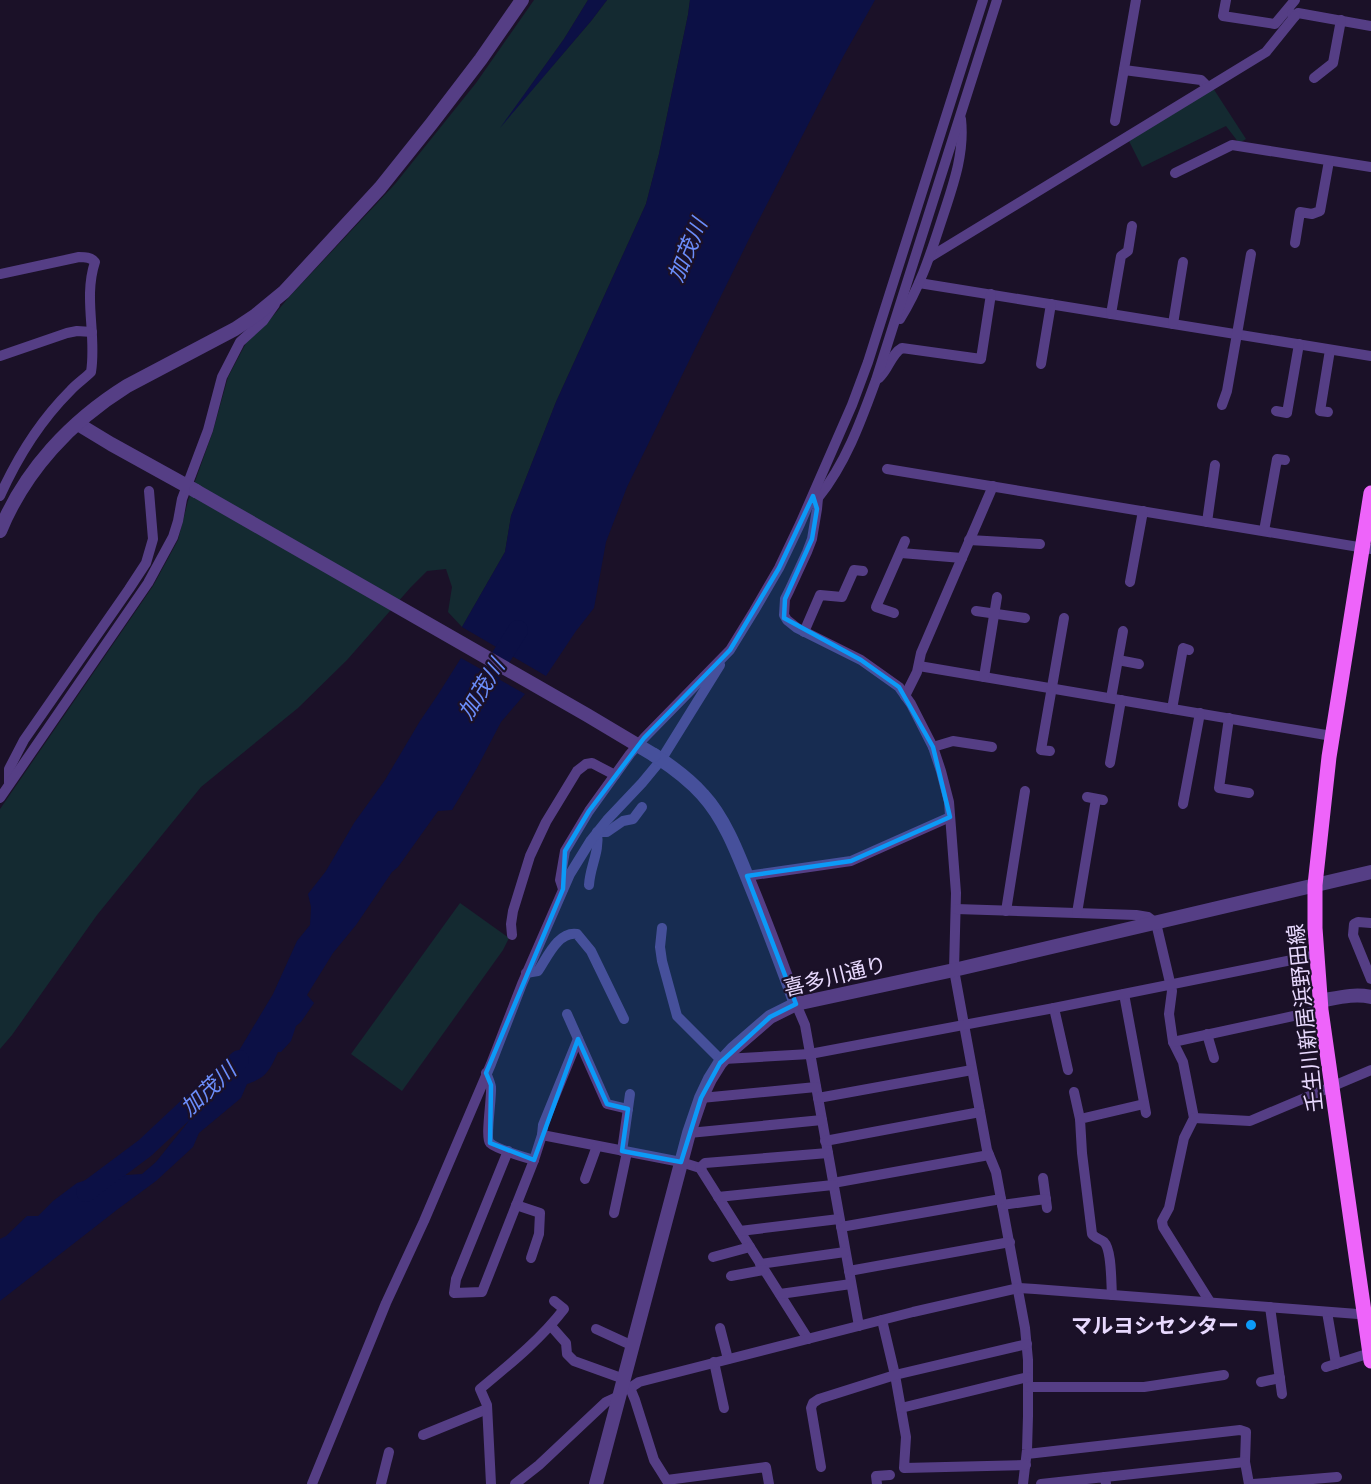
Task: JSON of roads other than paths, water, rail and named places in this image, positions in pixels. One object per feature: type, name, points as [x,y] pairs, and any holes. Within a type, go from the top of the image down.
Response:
[{"type":"main road","name":"壬生川新居浜野田線","points":[[1370,1357],[1368,1315],[1321,1006],[1315,928],[1315,885],[1332,736],[1367,548],[1371,493]]},
{"type":"street","points":[[0,798],[148,583],[173,537],[187,486],[208,430],[222,377],[240,342],[263,321],[284,292],[380,188],[481,59],[522,0]]},
{"type":"street","points":[[313,1482],[386,1303],[424,1221],[562,889],[597,832],[657,757],[730,650],[778,568],[815,497],[868,362],[983,0]]},
{"type":"street","points":[[997,0],[876,380],[847,452],[838,469],[815,497],[817,509],[812,539],[789,591],[784,615],[787,620],[804,632],[861,660],[899,687],[911,704],[933,747],[941,771],[949,802],[950,817],[956,909],[954,970],[980,1112],[989,1155],[996,1172],[1019,1288],[1027,1344],[1026,1459],[1023,1484]]},
{"type":"street","points":[[1115,121],[1136,0]]},
{"type":"street","points":[[1226,0],[1223,16],[1275,24],[1291,13],[1298,13],[1371,26]]},
{"type":"street","points":[[930,257],[1206,84],[1266,52],[1291,13],[1295,0]]},
{"type":"street","points":[[1314,78],[1333,63],[1341,20]]},
{"type":"street","points":[[1124,70],[1206,84]]},
{"type":"street","points":[[893,327],[908,308],[920,283],[952,188],[961,155],[963,134],[960,113]]},
{"type":"street","points":[[1175,173],[1233,145],[1371,167]]},
{"type":"street","points":[[1295,243],[1300,212],[1312,214],[1320,212],[1329,161]]},
{"type":"street","points":[[1111,314],[1121,256],[1128,251],[1132,226]]},
{"type":"street","points":[[1222,405],[1227,392],[1251,254]]},
{"type":"street","points":[[0,274],[79,257],[95,262],[89,292],[93,340],[91,372],[71,390],[39,426],[26,444],[0,496]]},
{"type":"street","points":[[1173,324],[1183,262]]},
{"type":"street","points":[[920,283],[1371,356]]},
{"type":"street","points":[[1,526],[37,466],[52,447],[78,424],[119,391],[235,329],[284,292]]},
{"type":"street","points":[[876,380],[883,374],[896,352],[902,348],[981,359],[991,294]]},
{"type":"street","points":[[1041,364],[1050,304]]},
{"type":"street","points":[[0,356],[67,333],[92,332]]},
{"type":"street","points":[[1276,411],[1287,413],[1299,344]]},
{"type":"street","points":[[1328,412],[1320,411],[1330,350]]},
{"type":"street","points":[[78,424],[577,709],[675,769],[704,795],[723,824],[747,876],[805,1025],[859,1326]]},
{"type":"street","points":[[1264,531],[1277,459],[1285,460]]},
{"type":"street","points":[[1207,522],[1215,465]]},
{"type":"street","points":[[887,469],[1367,548]]},
{"type":"street","points":[[905,696],[919,666],[921,653],[993,486]]},
{"type":"street","points":[[9,786],[9,769],[24,740],[146,563],[153,539],[149,491]]},
{"type":"street","points":[[1130,582],[1143,511]]},
{"type":"street","points":[[969,540],[1040,544]]},
{"type":"street","points":[[894,613],[876,607],[905,541]]},
{"type":"street","points":[[901,553],[962,558]]},
{"type":"street","points":[[804,632],[820,595],[842,597],[854,570],[863,571]]},
{"type":"street","points":[[984,677],[998,597]]},
{"type":"street","points":[[976,611],[1025,618]]},
{"type":"street","points":[[1050,751],[1041,750],[1064,618]]},
{"type":"street","points":[[1110,763],[1118,660],[1123,631]]},
{"type":"street","points":[[1172,709],[1183,648],[1189,650]]},
{"type":"street","points":[[562,889],[560,880],[565,851],[589,811],[644,738],[730,650]]},
{"type":"street","points":[[1118,660],[1139,664]]},
{"type":"street","points":[[919,666],[1332,736]]},
{"type":"street","points":[[1184,804],[1200,713]]},
{"type":"street","points":[[1229,718],[1219,788],[1249,793]]},
{"type":"street","points":[[933,747],[953,741],[992,747]]},
{"type":"street","points":[[512,935],[513,911],[531,856],[546,822],[578,771],[586,764],[592,763],[615,776]]},
{"type":"street","points":[[1006,911],[1025,791]]},
{"type":"street","points":[[1077,913],[1095,798]]},
{"type":"street","points":[[597,832],[607,832],[623,821],[633,819],[642,807]]},
{"type":"street","points":[[747,876],[851,861],[950,817]]},
{"type":"street","points":[[589,885],[589,875],[596,858],[599,841],[597,832]]},
{"type":"street","name":"喜多川通り","points":[[596,1484],[624,1387],[681,1162],[701,1098],[723,1060],[770,1017],[796,1004],[954,970],[1371,872]]},
{"type":"street","points":[[956,909],[1136,915],[1148,917],[1156,923],[1171,984],[1169,1014],[1173,1042],[1183,1062],[1194,1118],[1184,1138],[1169,1208],[1162,1221],[1163,1227],[1210,1302]]},
{"type":"street","points":[[1370,972],[1353,935],[1353,929],[1354,924],[1358,922],[1371,923]]},
{"type":"street","points":[[662,928],[660,947],[662,961],[677,1016],[723,1060],[810,1054],[1317,955]]},
{"type":"street","points":[[526,973],[538,971],[565,935],[577,934],[591,951],[624,1019]]},
{"type":"street","points":[[1173,1042],[1321,1006],[1345,996],[1371,993]]},
{"type":"street","points":[[1080,1119],[1145,1109],[1124,994]]},
{"type":"street","points":[[1054,1008],[1068,1070]]},
{"type":"street","points":[[567,1014],[607,1104],[628,1109]]},
{"type":"street","points":[[1207,1035],[1214,1058]]},
{"type":"street","points":[[508,1151],[456,1279],[454,1293],[482,1292],[534,1160],[543,1125],[578,1038]]},
{"type":"street","points":[[701,1098],[817,1093],[972,1070]]},
{"type":"street","points":[[1194,1118],[1250,1121],[1371,1070]]},
{"type":"street","points":[[486,1073],[491,1085],[487,1136],[490,1143],[534,1160]]},
{"type":"street","points":[[1074,1092],[1080,1119],[1092,1234],[1106,1245],[1112,1295]]},
{"type":"street","points":[[614,1213],[630,1094]]},
{"type":"street","points":[[825,1141],[980,1112]]},
{"type":"street","points":[[689,1133],[822,1120]]},
{"type":"street","points":[[542,1136],[700,1167],[808,1339]]},
{"type":"street","points":[[585,1179],[597,1146]]},
{"type":"street","points":[[700,1167],[705,1163],[828,1153]]},
{"type":"street","points":[[718,1197],[833,1184],[989,1155]]},
{"type":"street","points":[[740,1231],[840,1223],[1002,1202],[1047,1203],[1043,1178]]},
{"type":"street","points":[[516,1205],[540,1213],[539,1234],[531,1257]]},
{"type":"street","points":[[849,1271],[1010,1242]]},
{"type":"street","points":[[712,1257],[750,1246]]},
{"type":"street","points":[[731,1276],[762,1267],[845,1252]]},
{"type":"street","points":[[780,1294],[851,1284]]},
{"type":"street","points":[[515,1484],[624,1387],[714,1362],[1019,1288],[1368,1315]]},
{"type":"street","points":[[491,1484],[487,1405],[480,1389],[551,1326],[564,1309],[554,1301]]},
{"type":"street","points":[[1270,1307],[1282,1394]]},
{"type":"street","points":[[1327,1312],[1331,1366],[1370,1357]]},
{"type":"street","points":[[882,1320],[906,1437],[904,1468],[1026,1459],[1240,1430],[1246,1432],[1245,1462],[1251,1484],[1337,1477]]},
{"type":"street","points":[[551,1326],[566,1343],[567,1354],[574,1361],[624,1387],[635,1400],[654,1460],[668,1482],[766,1467],[769,1484]]},
{"type":"street","points":[[720,1328],[728,1359]]},
{"type":"street","points":[[596,1329],[633,1346]]},
{"type":"street","points":[[821,1467],[811,1408],[813,1403],[819,1399],[895,1375],[1027,1344]]},
{"type":"street","points":[[714,1362],[724,1408]]},
{"type":"street","points":[[901,1408],[1028,1382],[1144,1387],[1224,1376]]},
{"type":"street","points":[[1261,1382],[1280,1378]]},
{"type":"street","points":[[423,1435],[487,1409]]},
{"type":"street","points":[[381,1484],[389,1452]]},
{"type":"street","points":[[1041,1484],[1105,1480],[1245,1462]]},
{"type":"street","points":[[877,1484],[876,1476],[890,1475]]},
{"type":"water","points":[[588,0],[607,0],[500,128],[564,39]]},
{"type":"water","points":[[690,0],[875,0],[750,237],[627,487],[606,542],[594,608],[546,676],[462,627],[505,552],[511,516],[556,402],[646,204],[659,154]]},
{"type":"water","points":[[461,658],[525,694],[501,722],[452,810],[438,811],[356,925],[333,953],[307,995],[314,1003],[296,1026],[291,1041],[281,1052],[278,1052],[267,1072],[259,1079],[247,1084],[241,1098],[199,1133],[193,1147],[156,1181],[0,1301],[0,1239],[27,1216],[38,1216],[77,1183],[95,1177],[142,1174],[156,1162],[185,1126],[237,1054],[273,994],[297,941],[310,925],[311,907],[308,894],[326,871],[354,823],[385,780]]},
{"type":"waterway","name":"加茂川","points":[[476,697],[518,630]]},
{"type":"waterway","name":"加茂川","points":[[86,1192],[145,1148],[239,1060]]},
{"type":"place","name":"マルヨシセンター","points":[[1251,1325]]}]
